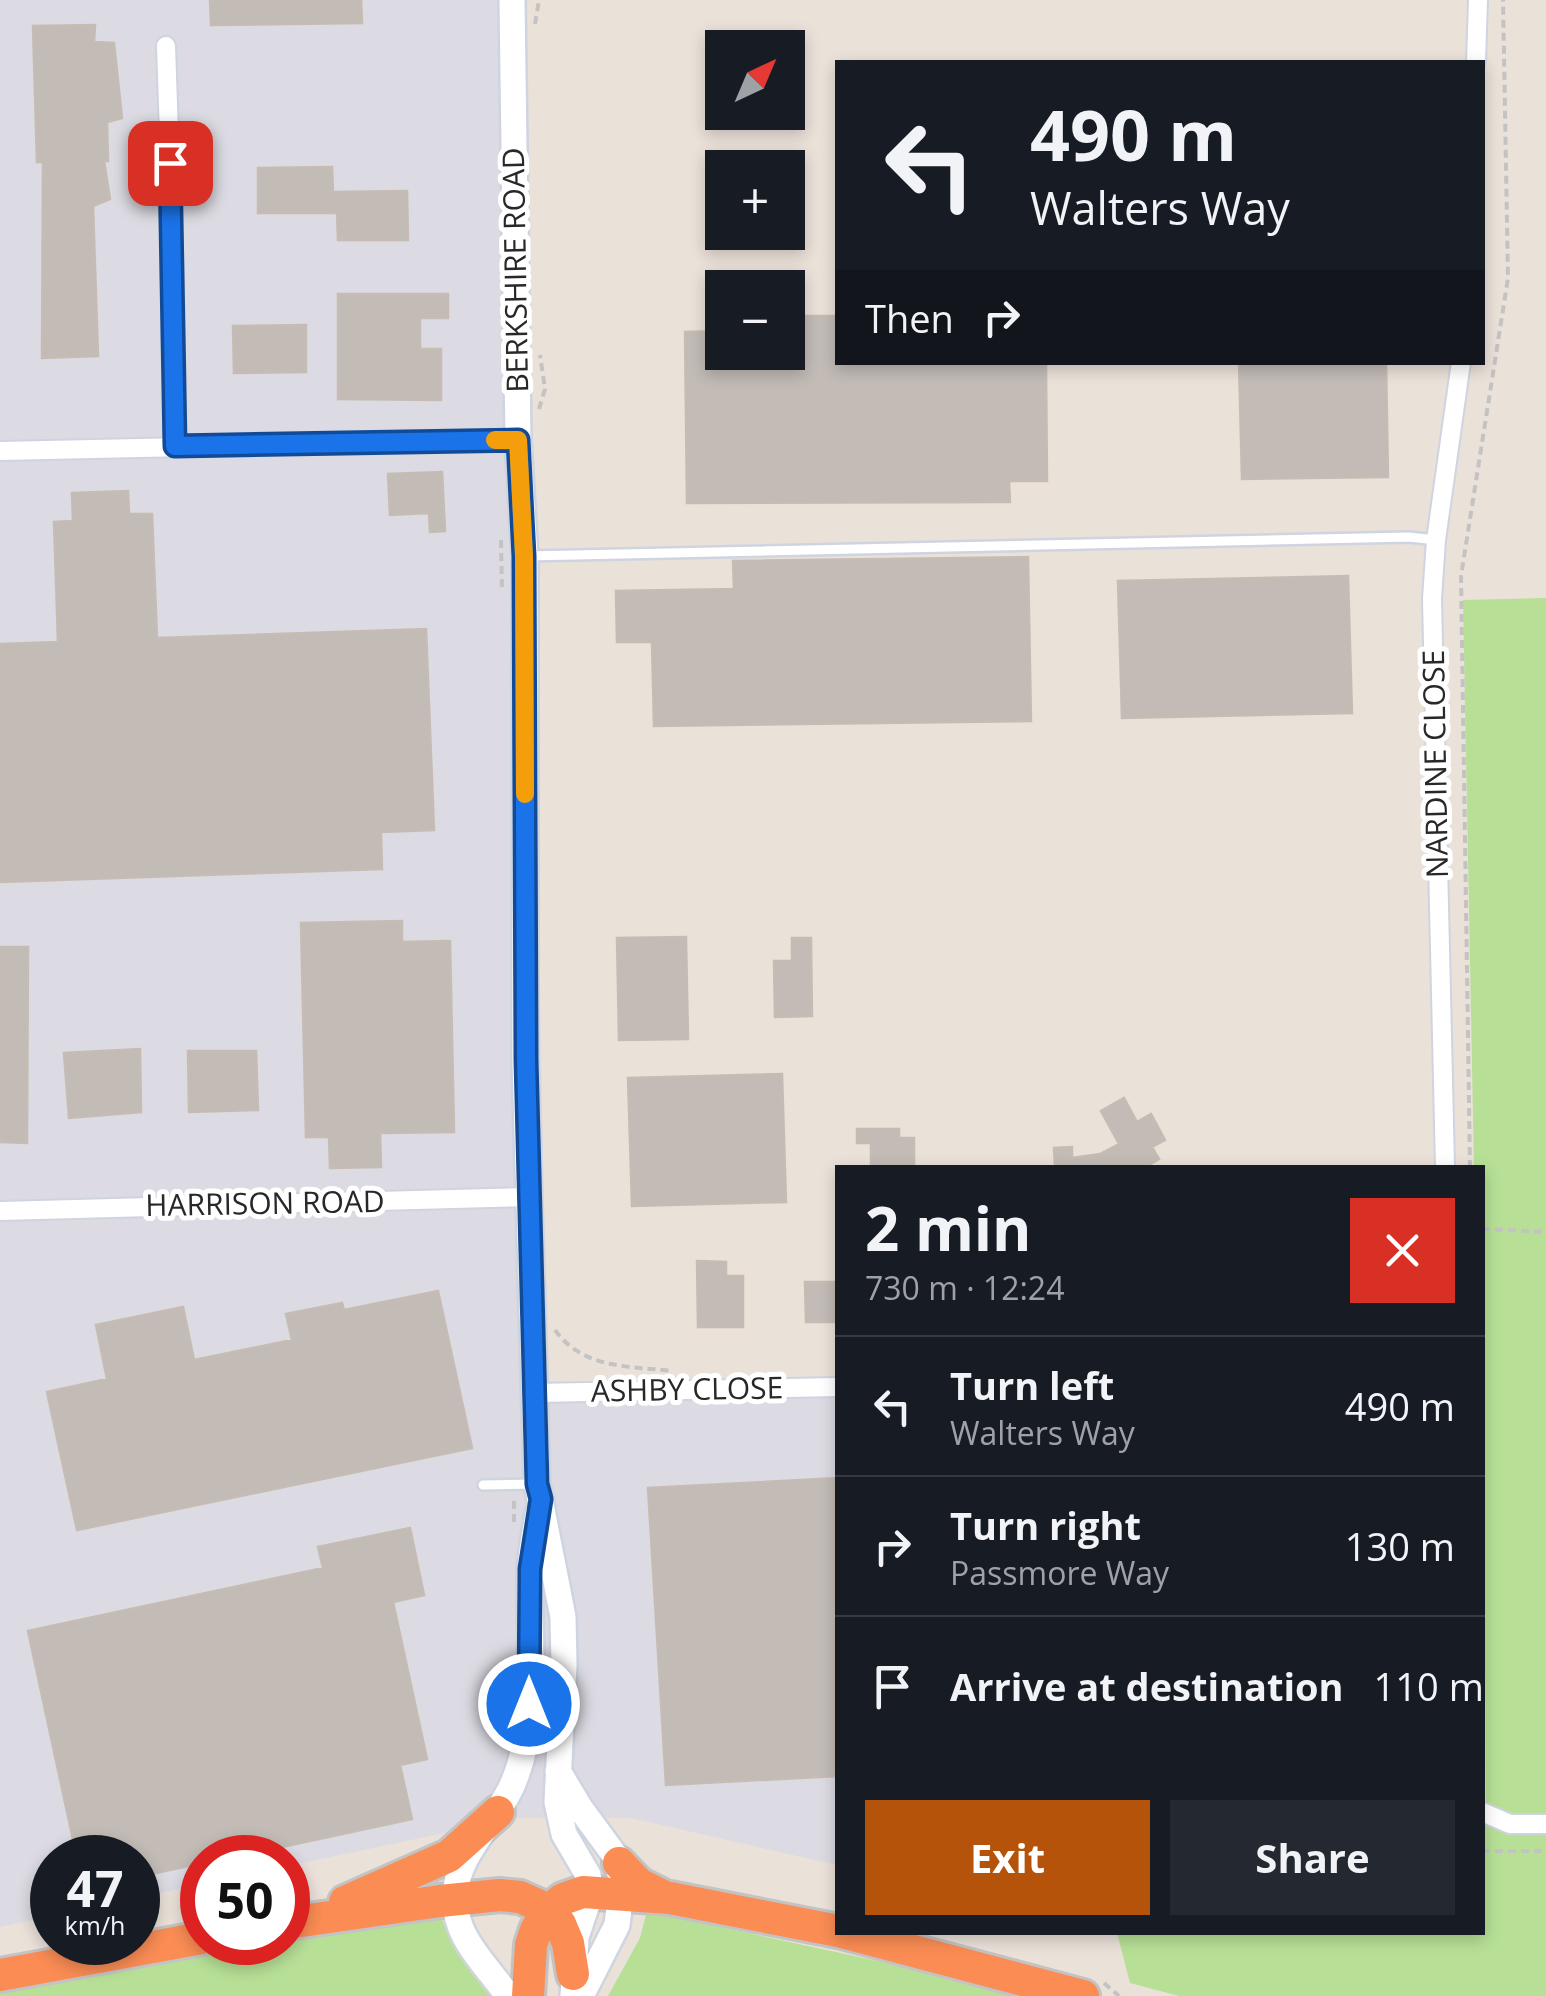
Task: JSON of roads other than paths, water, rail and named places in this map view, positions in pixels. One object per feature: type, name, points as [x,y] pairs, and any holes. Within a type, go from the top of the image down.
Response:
[{"type":"highway","points":[[310,1915],[448,1856],[498,1812]]},
{"type":"highway","points":[[528,1996],[531,1945],[549,1911],[564,1899],[611,1883],[835,1931]]},
{"type":"highway","points":[[310,1919],[454,1900],[510,1896],[530,1900],[549,1911],[565,1933],[576,1988]]},
{"type":"highway","points":[[851,1935],[1083,1996]]},
{"type":"highway","points":[[0,1975],[180,1942]]},
{"type":"main road","name":"BERKSHIRE ROAD","points":[[454,1900],[467,1855],[515,1780],[527,1724],[530,1569],[539,1491],[526,1060],[524,556],[518,440],[512,0]]},
{"type":"main road","name":"BERKSHIRE ROAD","points":[[539,1491],[562,1617],[560,1820],[568,1844],[588,1875],[611,1883]]},
{"type":"main road","points":[[558,1771],[611,1883],[617,1925],[576,1988]]},
{"type":"main road","points":[[454,1900],[456,1916],[469,1946],[508,1996]]},
{"type":"street","points":[[1476,60],[1478,0]]},
{"type":"street","points":[[166,46],[175,446]]},
{"type":"street","name":"NARDINE CLOSE","points":[[1445,1165],[1432,599],[1436,540],[1461,365]]},
{"type":"street","points":[[0,451],[518,440]]},
{"type":"street","name":"HARRISON ROAD","points":[[0,1211],[530,1197]]},
{"type":"street","name":"ASHBY CLOSE","points":[[536,1393],[835,1387]]},
{"type":"street","points":[[1485,1813],[1510,1824],[1546,1824]]},
{"type":"lane","points":[[524,556],[1436,540]]},
{"type":"lane","points":[[483,1485],[539,1491]]}]
